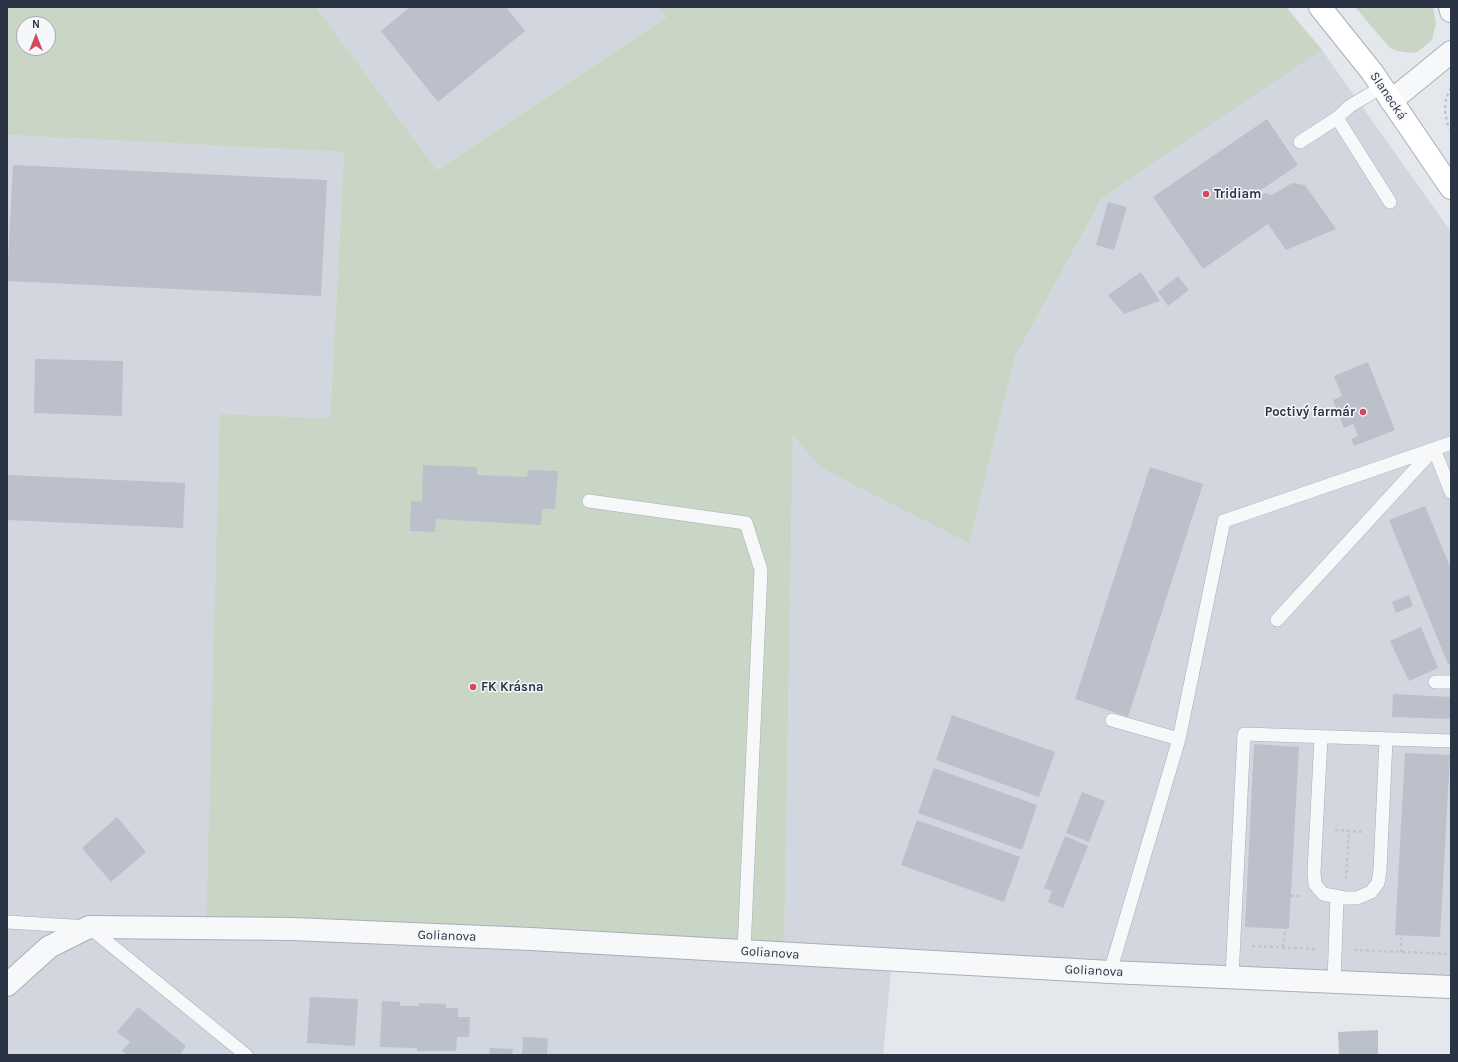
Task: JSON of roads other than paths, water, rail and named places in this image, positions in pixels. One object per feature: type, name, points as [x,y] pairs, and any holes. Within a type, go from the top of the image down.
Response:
[{"type":"main road","name":"Slanecká","points":[[1320,7],[1386,94],[1451,188]]},
{"type":"street","points":[[1450,7],[1451,11]]},
{"type":"street","points":[[1386,94],[1449,50]]},
{"type":"street","points":[[7,985],[49,947],[89,927]]},
{"type":"street","name":"Golianova","points":[[89,927],[293,929],[744,950],[1110,972],[1451,987]]},
{"type":"lane","points":[[1300,142],[1337,118],[1350,106],[1386,94]]},
{"type":"lane","points":[[1337,118],[1390,202]]},
{"type":"lane","points":[[1110,972],[1178,739],[1224,521],[1451,443]]},
{"type":"lane","points":[[1434,449],[1451,492]]},
{"type":"lane","points":[[1277,620],[1434,449]]},
{"type":"lane","points":[[589,501],[746,523],[761,570],[744,950]]},
{"type":"lane","points":[[1435,682],[1451,682]]},
{"type":"lane","points":[[1112,720],[1178,739]]},
{"type":"lane","points":[[1232,977],[1244,734],[1451,741]]},
{"type":"lane","points":[[1321,737],[1316,830],[1315,884],[1323,894],[1341,898],[1357,898],[1371,892],[1378,883],[1386,740]]},
{"type":"lane","points":[[1334,982],[1341,898]]},
{"type":"lane","points":[[7,922],[89,927],[246,1055]]},
{"type":"place","name":"Tridiam","points":[[1206,194]]},
{"type":"place","name":"Poctivý farmár","points":[[1363,412]]},
{"type":"place","name":"FK Krásna","points":[[473,687]]}]
